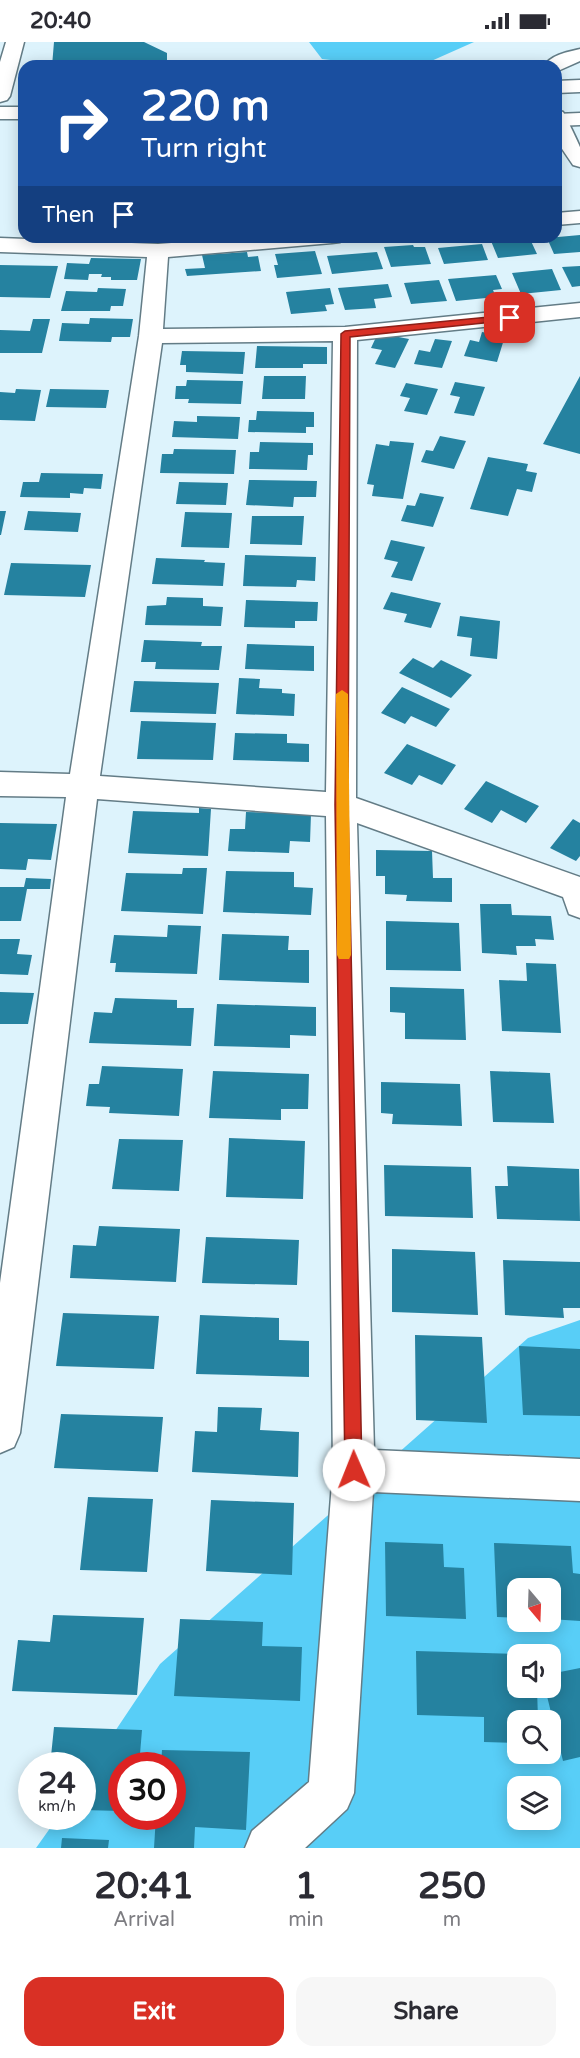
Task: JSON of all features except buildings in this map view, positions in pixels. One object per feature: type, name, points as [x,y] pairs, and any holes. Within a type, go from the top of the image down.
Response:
[{"type":"street","points":[[0,96],[15,42]]},
{"type":"street","points":[[562,61],[580,55]]},
{"type":"street","points":[[562,87],[580,86]]},
{"type":"street","points":[[562,121],[580,100]]},
{"type":"street","points":[[0,113],[18,113]]},
{"type":"street","points":[[562,122],[580,119]]},
{"type":"street","points":[[562,124],[580,161]]},
{"type":"street","points":[[0,126],[18,126]]},
{"type":"street","points":[[562,218],[580,217]]},
{"type":"street","points":[[0,245],[158,251],[257,243]]},
{"type":"street","points":[[0,1433],[83,786],[151,336],[158,251]]},
{"type":"street","points":[[151,336],[345,334],[580,310]]},
{"type":"street","points":[[269,1848],[331,1793],[354,1470],[341,805],[345,334]]},
{"type":"street","points":[[0,784],[83,786],[341,805],[578,888],[580,905]]},
{"type":"street","points":[[354,1470],[580,1480]]},
{"type":"shaded area","points":[[309,42],[474,42],[434,60],[322,59]]},
{"type":"shaded area","points":[[580,1320],[580,1848],[36,1848],[49,1830],[96,1830],[96,1760],[160,1664],[528,1338]]},
{"type":"slow traffic","points":[[342,694],[341,805],[344,955]]},
{"type":"route","points":[[354,1470],[341,805],[345,334],[510,318]]}]
